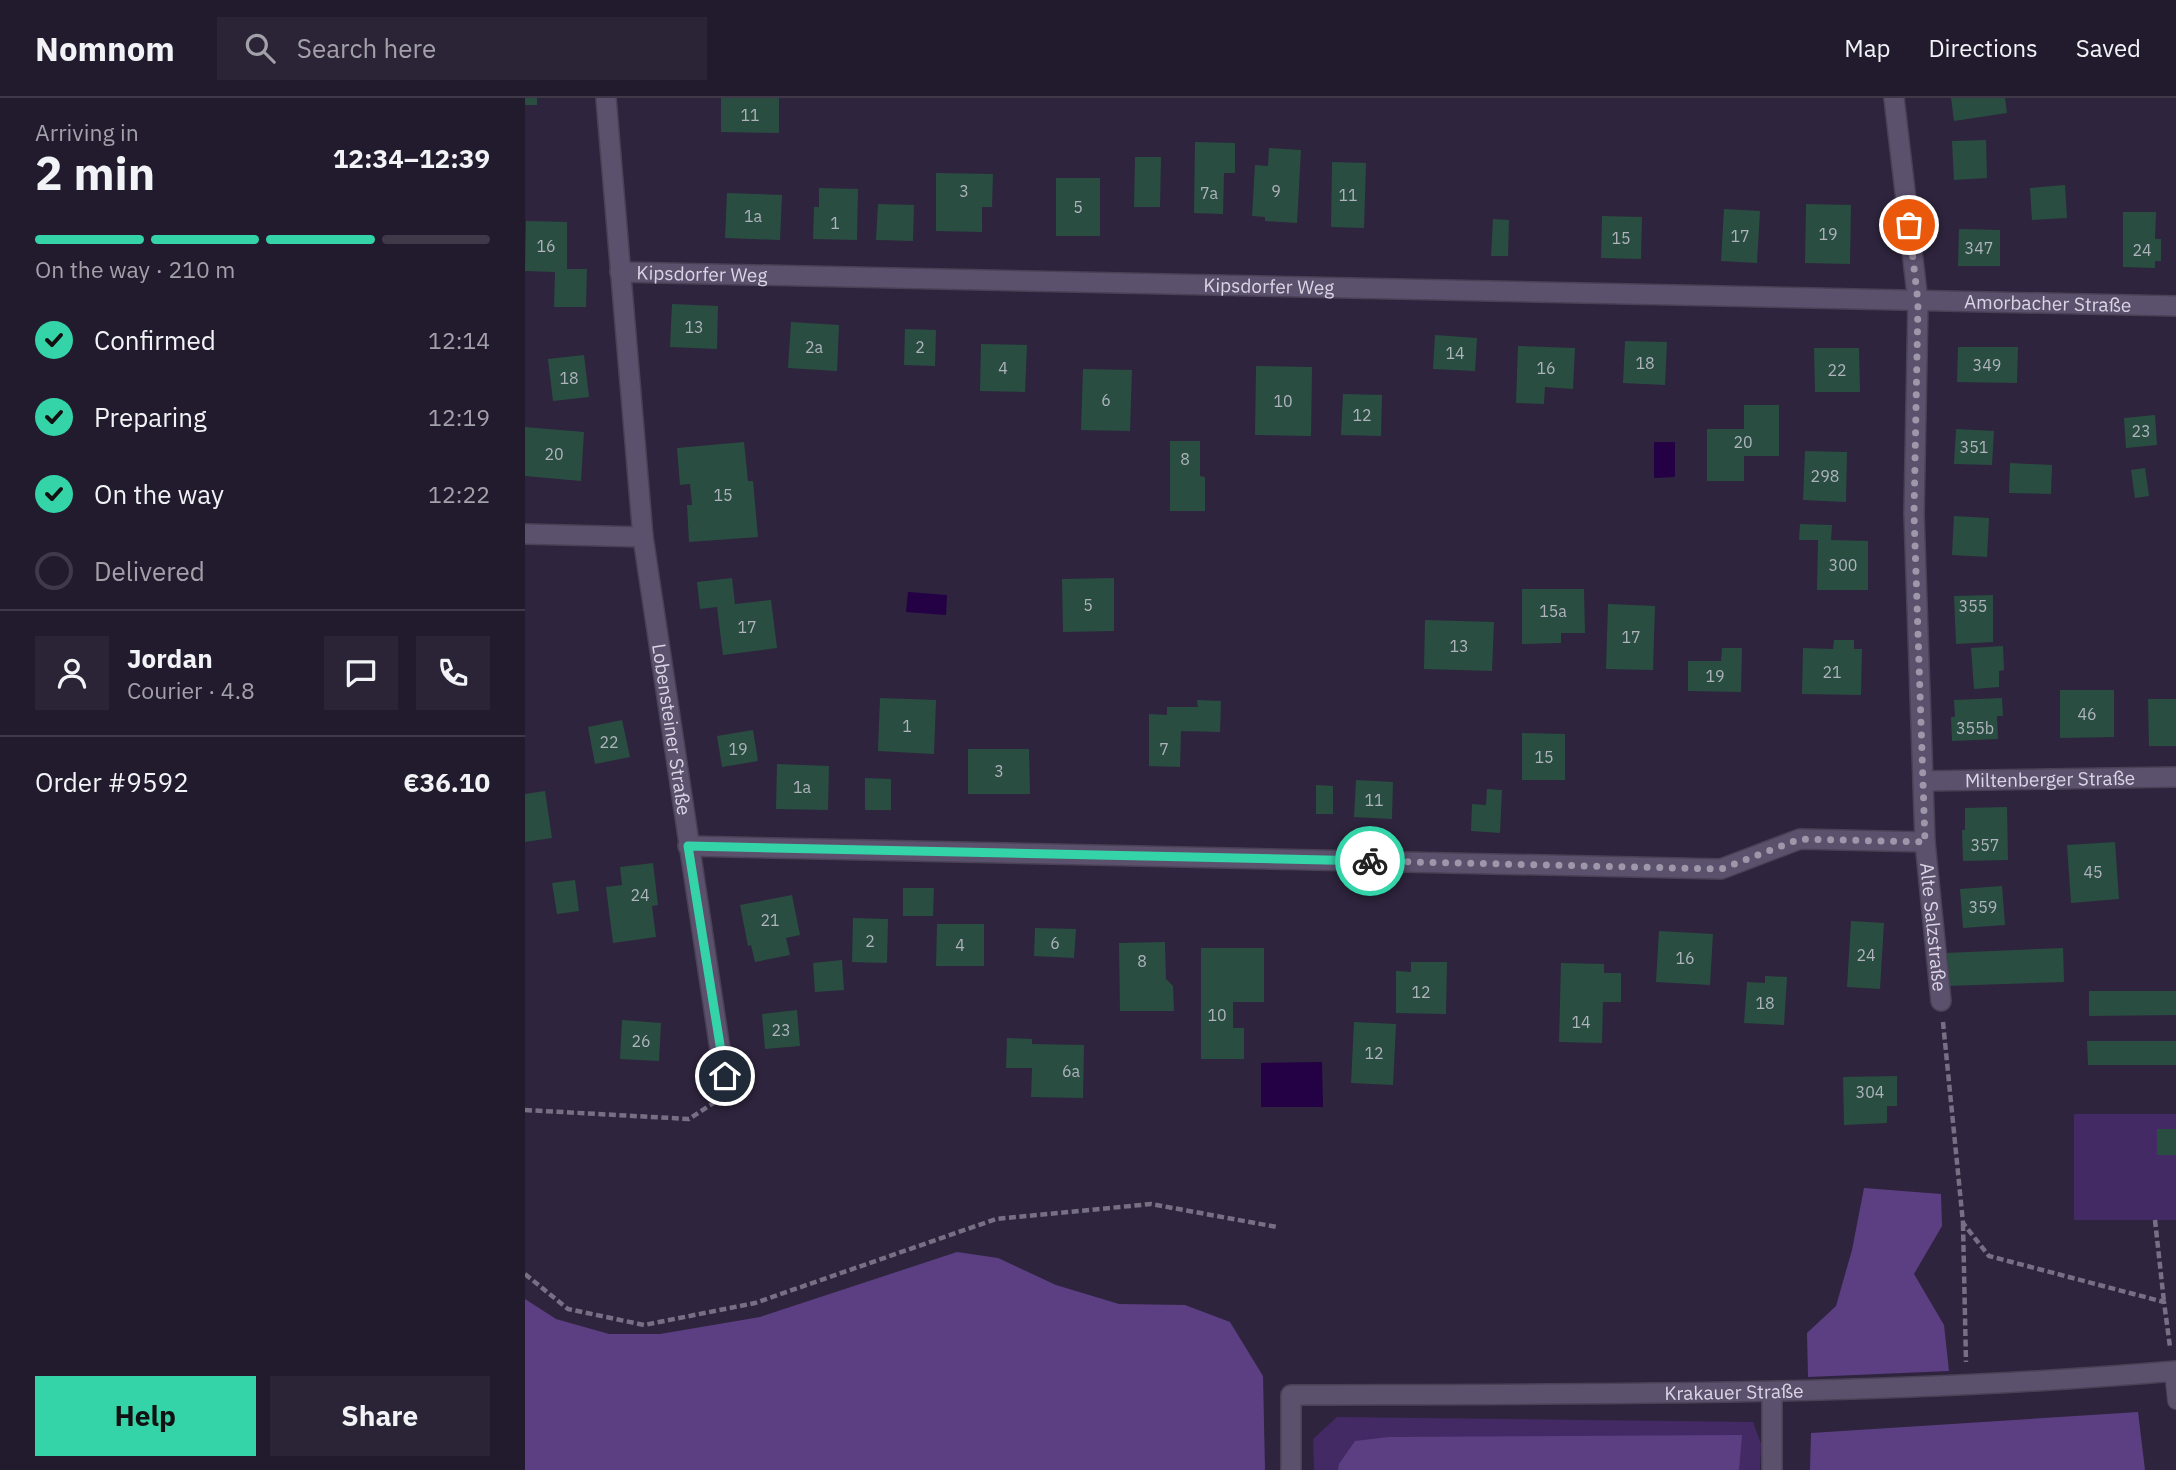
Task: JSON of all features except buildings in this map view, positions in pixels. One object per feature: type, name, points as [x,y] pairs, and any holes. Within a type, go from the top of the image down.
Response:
[{"type":"street","name":"Lobensteiner Straße","points":[[606,98],[643,537],[725,1076]]},
{"type":"street","name":"Alte Salzstraße","points":[[1894,98],[1918,302],[1914,514],[1925,842],[1941,1001]]},
{"type":"street","name":"Kipsdorfer Weg","points":[[620,272],[1918,302]]},
{"type":"street","name":"Amorbacher Straße","points":[[1918,302],[2176,306]]},
{"type":"street","points":[[525,534],[643,537]]},
{"type":"street","name":"Miltenberger Straße","points":[[1924,781],[2176,777]]},
{"type":"street","points":[[688,846],[1721,869],[1800,839],[1925,842]]},
{"type":"street","name":"Krakauer Straße","points":[[1291,1470],[1291,1395],[1772,1393],[2174,1371]]},
{"type":"street","points":[[1772,1393],[1772,1470]]},
{"type":"lane","points":[[2174,1371],[2176,1401]]},
{"type":"path","name":"Alte Salzstraße","points":[[1941,1001],[1963,1223],[1967,1384]]},
{"type":"path","points":[[525,1110],[689,1119],[715,1102],[725,1076]]},
{"type":"path","points":[[525,1274],[568,1309],[644,1325],[755,1303],[996,1219],[1151,1204],[1277,1227]]},
{"type":"path","points":[[2155,1220],[2174,1371]]},
{"type":"path","points":[[1963,1223],[1989,1256],[2164,1302]]},
{"type":"shaded area","points":[[1654,442],[1675,442],[1675,477],[1654,478]]},
{"type":"shaded area","points":[[908,592],[947,595],[946,615],[906,612]]},
{"type":"shaded area","points":[[1322,1062],[1323,1107],[1261,1107],[1261,1063]]},
{"type":"shaded area","points":[[2074,1114],[2176,1114],[2176,1220],[2074,1220]]},
{"type":"shaded area","points":[[1864,1188],[1941,1194],[1942,1226],[1914,1274],[1944,1325],[1949,1371],[1808,1377],[1807,1333],[1836,1306],[1852,1250]]},
{"type":"shaded area","points":[[957,1252],[998,1258],[1056,1285],[1119,1304],[1185,1305],[1230,1322],[1263,1376],[1265,1470],[525,1470],[525,1299],[556,1319],[609,1334],[660,1334],[760,1317]]},
{"type":"shaded area","points":[[2138,1412],[2145,1470],[1810,1470],[1811,1433]]},
{"type":"shaded area","points":[[1337,1417],[1753,1422],[1761,1444],[1760,1470],[1314,1470],[1313,1439]]},
{"type":"shaded area","points":[[1742,1435],[1739,1470],[1338,1470],[1339,1464],[1355,1441],[1389,1437]]},
{"type":"way so far","points":[[1370,861],[1721,869],[1800,839],[1925,842],[1914,514],[1918,302],[1909,225]]},
{"type":"route","points":[[725,1076],[688,846],[1370,861]]}]
